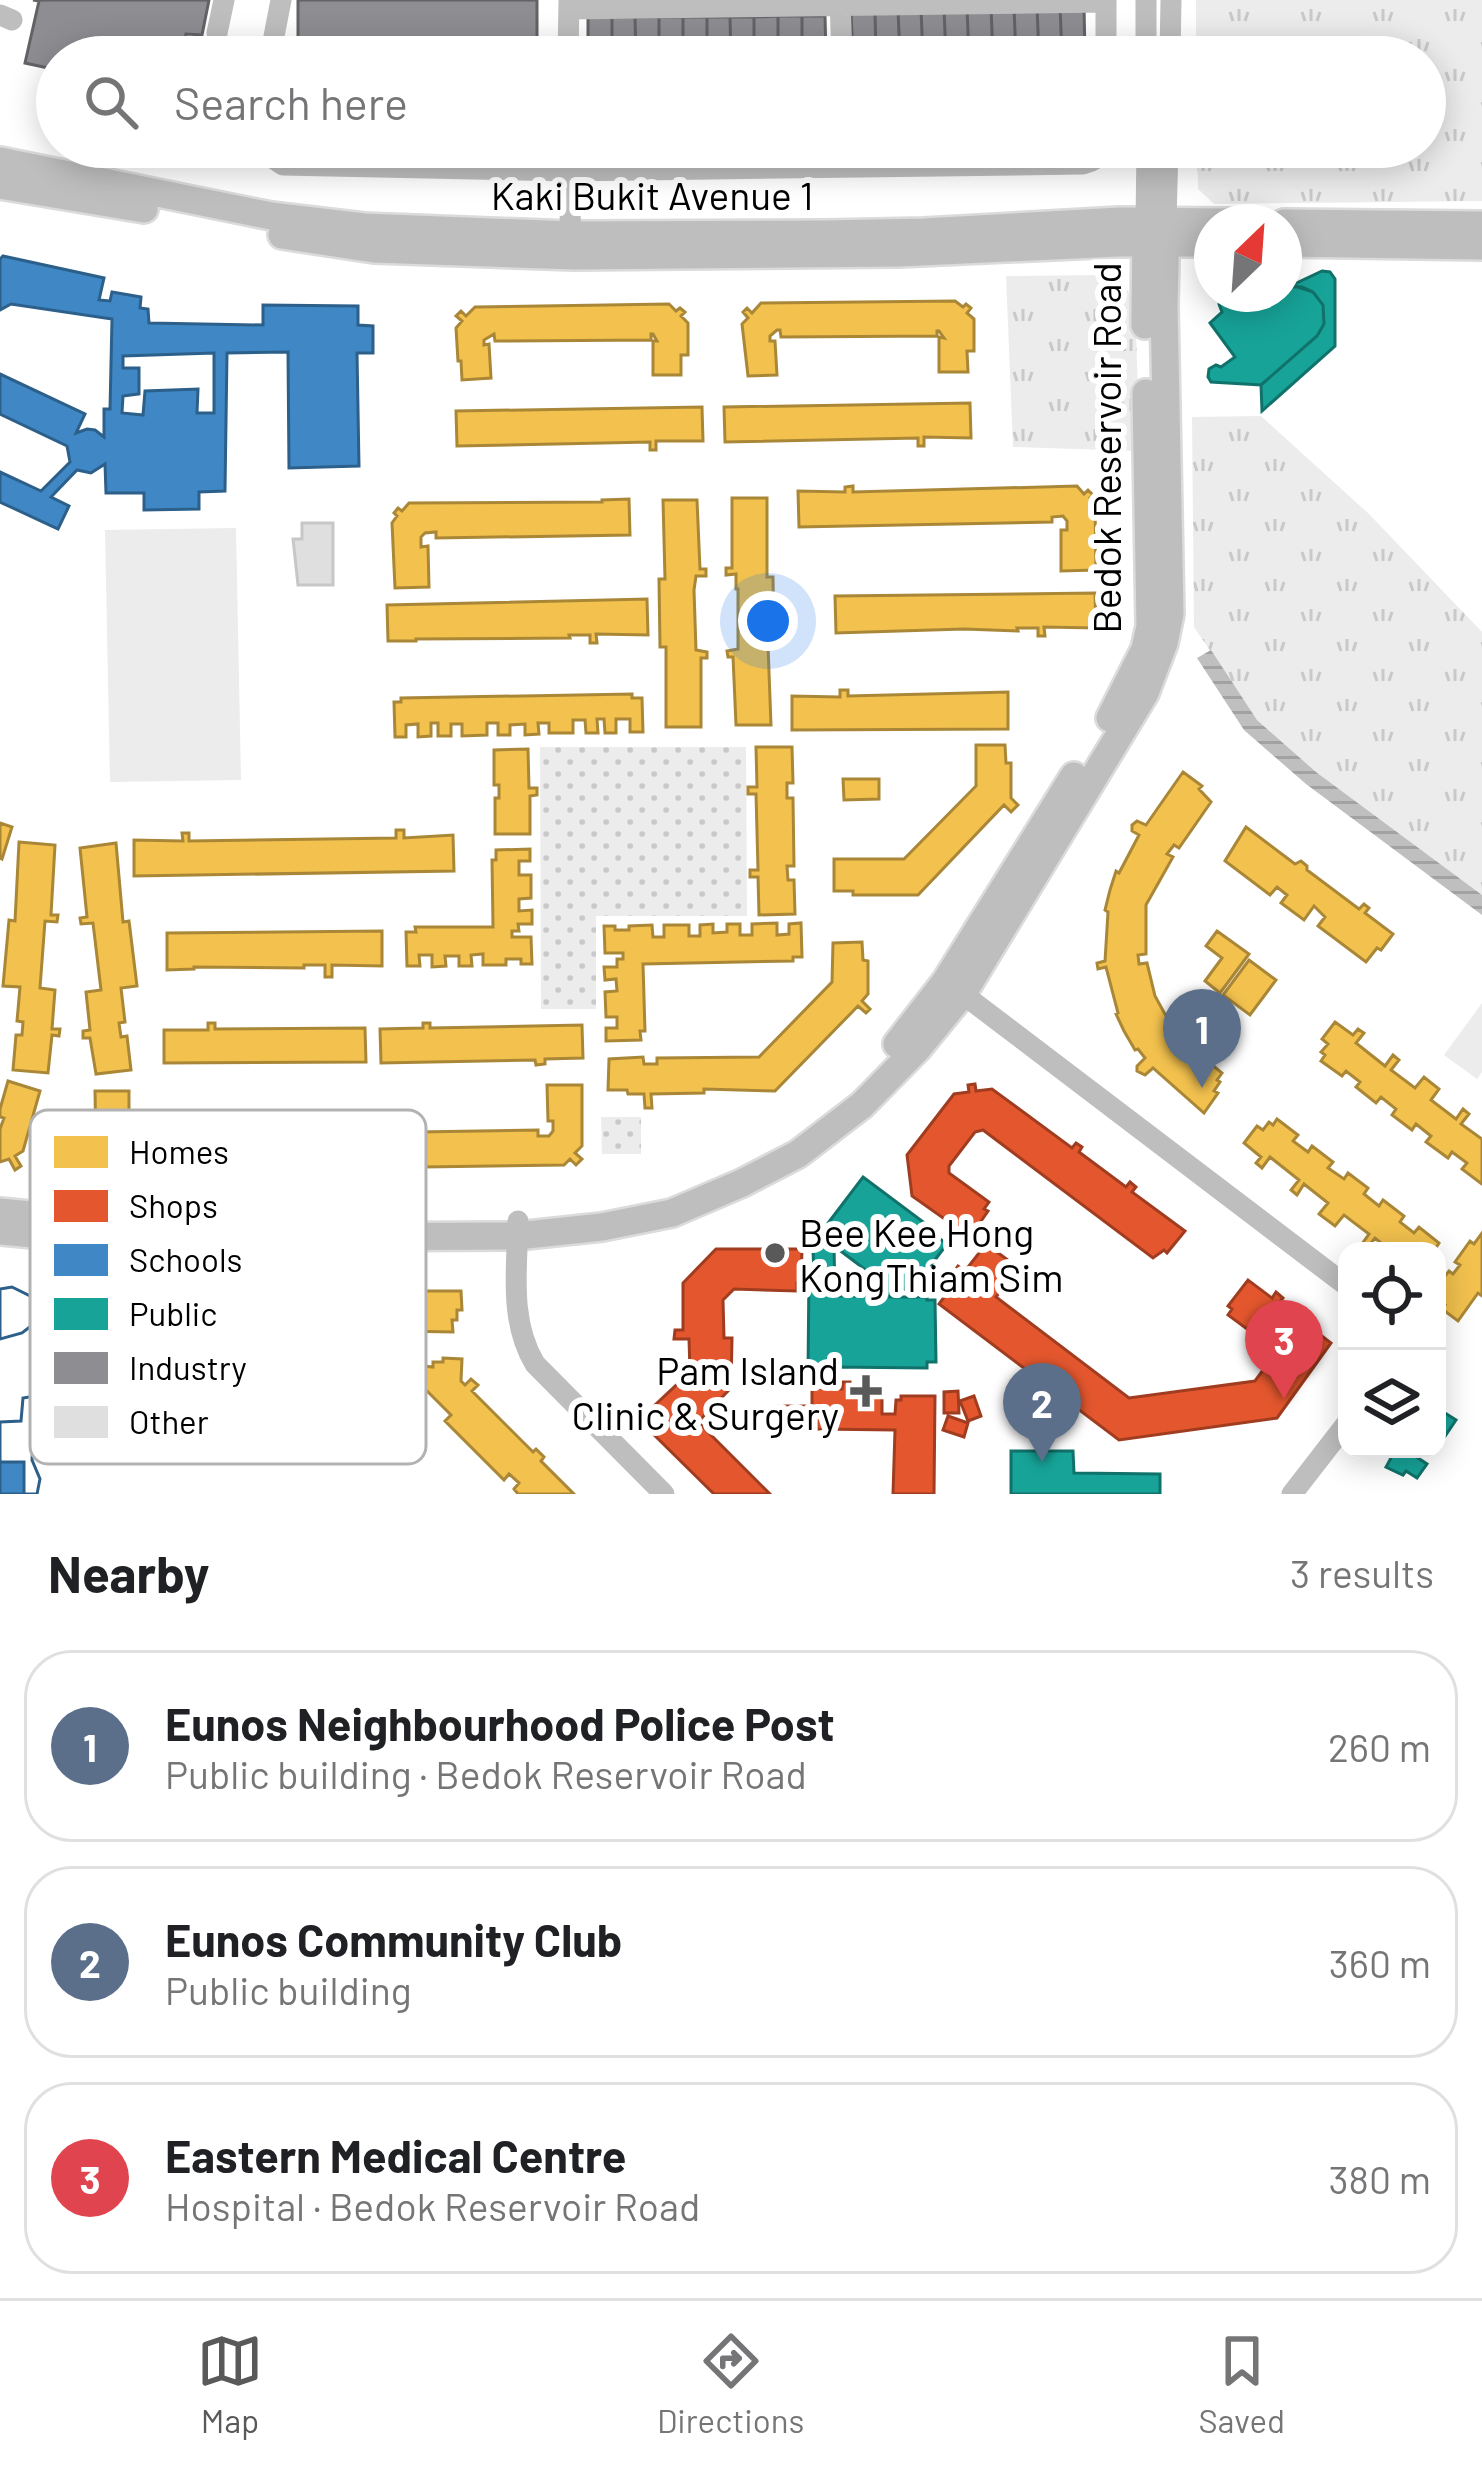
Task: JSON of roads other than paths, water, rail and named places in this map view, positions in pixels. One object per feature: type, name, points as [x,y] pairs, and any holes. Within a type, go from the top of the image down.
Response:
[{"type":"main road","name":"Kaki Bukit Avenue 1","points":[[0,161],[250,212],[364,227],[571,235],[1155,232]]},
{"type":"main road","name":"Kaki Bukit Avenue 1","points":[[0,185],[293,237],[435,253],[834,254],[1155,232]]},
{"type":"main road","points":[[1302,223],[1482,225]]},
{"type":"main road","name":"Bedok Reservoir Road","points":[[1155,232],[1194,227]]},
{"type":"main road","name":"Bedok Reservoir Road","points":[[1155,232],[1194,240]]},
{"type":"main road","name":"Bedok Reservoir Road","points":[[955,987],[1145,693],[1164,643],[1170,592],[1164,305],[1155,232]]},
{"type":"main road","name":"Bedok Reservoir Road","points":[[426,1228],[602,1227],[672,1213],[798,1154],[862,1105],[918,1048],[1121,699],[1145,649],[1150,626],[1155,232]]},
{"type":"main road","points":[[1302,243],[1482,246]]},
{"type":"main road","points":[[1164,305],[1182,272],[1194,263]]},
{"type":"main road","name":"Bedok Reservoir Road","points":[[0,1212],[30,1219]]},
{"type":"main road","name":"Bedok Reservoir Road","points":[[0,1231],[30,1230]]},
{"type":"street","points":[[217,33],[224,0]]},
{"type":"street","points":[[274,36],[281,0]]},
{"type":"street","points":[[1146,0],[1146,36]]},
{"type":"street","points":[[1171,36],[1172,0]]},
{"type":"street","points":[[568,36],[569,4],[1106,1],[1106,36]]},
{"type":"street","points":[[840,3],[841,36]]},
{"type":"street","points":[[426,168],[627,168]]},
{"type":"street","points":[[1149,168],[1155,232]]},
{"type":"street","points":[[1155,232],[1165,168]]},
{"type":"street","points":[[567,171],[571,235]]},
{"type":"street","points":[[955,987],[1338,1279]]},
{"type":"street","points":[[518,1229],[516,1310],[525,1348],[535,1364],[664,1494]]},
{"type":"street","points":[[1292,1494],[1338,1435]]},
{"type":"place","name":"Eunos Neighbourhood Police Post","points":[[1202,1088]]},
{"type":"place","name":"Bee Kee Hong KongThiam Sim","points":[[775,1253]]},
{"type":"place","name":"Pam Island Clinic & Surgery","points":[[866,1391]]},
{"type":"place","name":"Eastern Medical Centre","points":[[1284,1399]]},
{"type":"place","name":"Eunos Community Club","points":[[1042,1462]]}]
